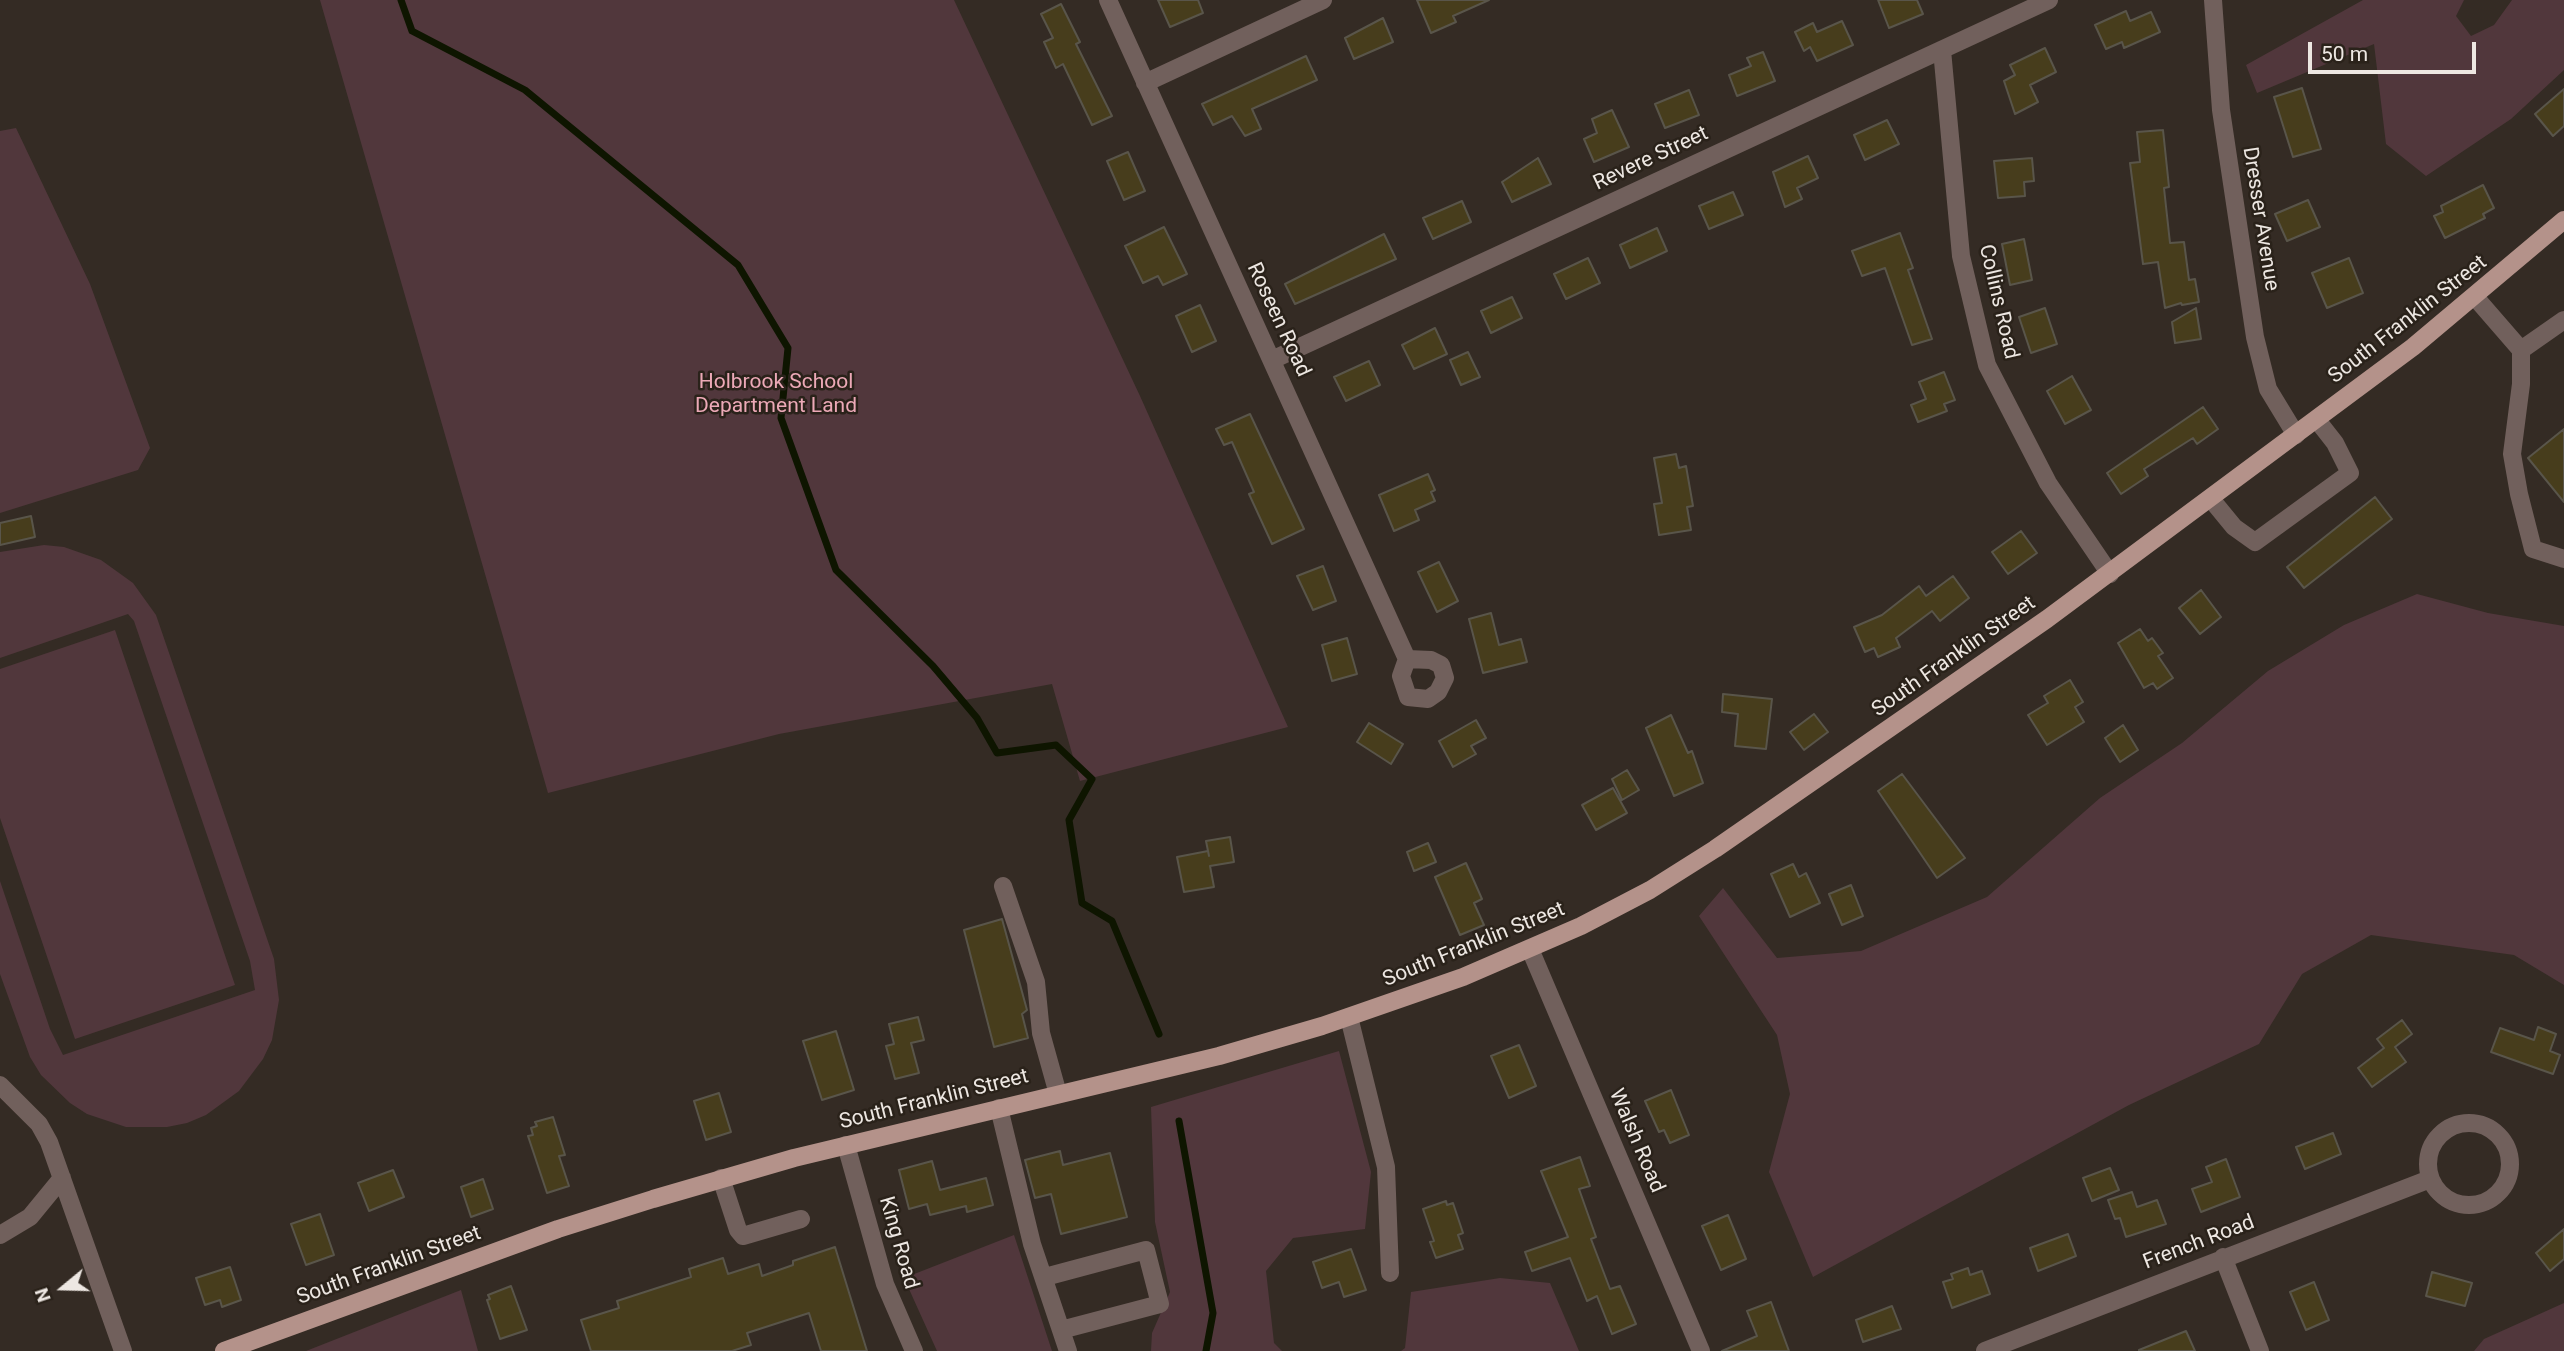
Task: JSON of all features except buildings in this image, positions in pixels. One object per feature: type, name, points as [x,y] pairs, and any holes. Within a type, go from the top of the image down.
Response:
[{"type":"main road","name":"South Franklin Street","points":[[224,1351],[558,1229],[721,1178],[846,1145],[1219,1056],[1349,1017],[1463,977],[1604,915],[1694,863],[1819,779],[2110,574],[2475,298],[2564,220]]},
{"type":"street","name":"Roseen Road","points":[[1108,0],[1407,659]]},
{"type":"street","points":[[1145,83],[1324,0]]},
{"type":"street","name":"Revere Street","points":[[1272,360],[2049,0]]},
{"type":"street","name":"Dresser Avenue","points":[[2213,0],[2221,110],[2255,337],[2268,389],[2296,435]]},
{"type":"street","name":"Collins Road","points":[[1942,50],[1962,256],[1987,365],[2048,483],[2110,574]]},
{"type":"street","points":[[2475,298],[2521,350],[2521,384],[2512,454],[2519,494],[2533,549],[2564,559]]},
{"type":"street","points":[[2521,350],[2564,320]]},
{"type":"street","points":[[2211,499],[2234,527],[2255,542],[2350,473],[2335,443],[2317,420]]},
{"type":"street","points":[[1003,886],[1036,982],[1041,1033],[1058,1094]]},
{"type":"street","name":"Walsh Road","points":[[1530,949],[1701,1351]]},
{"type":"street","points":[[1349,1017],[1386,1167],[1390,1273]]},
{"type":"street","points":[[0,1085],[39,1124],[62,1178],[122,1351]]},
{"type":"street","points":[[999,1108],[1032,1244],[1068,1351]]},
{"type":"street","points":[[2479,1124],[2501,1138],[2507,1149],[2509,1174],[2504,1186],[2483,1203],[2458,1204],[2436,1190],[2430,1179],[2429,1153],[2434,1141],[2454,1125],[2479,1124]]},
{"type":"street","name":"King Road","points":[[846,1145],[885,1284],[914,1351]]},
{"type":"street","points":[[0,1235],[30,1217],[62,1178]]},
{"type":"street","points":[[721,1178],[743,1236],[801,1219]]},
{"type":"street","name":"French Road","points":[[1986,1351],[2430,1179]]},
{"type":"street","points":[[1045,1277],[1146,1250],[1160,1304],[1061,1330]]},
{"type":"street","points":[[2223,1257],[2260,1351]]},
{"type":"green space","name":"Holbrook School Department Land","points":[[320,0],[954,0],[1140,396],[1288,727],[1080,781],[1052,684],[779,734],[548,793]]},
{"type":"green space","points":[[2363,0],[2464,0],[2456,16],[2471,36],[2494,25],[2512,0],[2564,0],[2564,70],[2511,119],[2426,176],[2386,144],[2374,44],[2257,93],[2246,65]]},
{"type":"green space","points":[[16,128],[90,284],[150,448],[138,470],[0,513],[0,131]]},
{"type":"green space","points":[[44,545],[64,547],[101,560],[133,583],[156,615],[274,959],[279,1000],[272,1040],[263,1059],[239,1091],[206,1115],[187,1123],[167,1127],[126,1127],[87,1114],[70,1103],[41,1075],[30,1057],[0,974],[0,881],[50,1029],[63,1055],[255,990],[250,961],[134,621],[128,614],[0,658],[0,552]]},
{"type":"green space","points":[[2417,594],[2488,613],[2564,626],[2564,985],[2514,955],[2371,935],[2302,974],[2259,1044],[2129,1105],[1813,1277],[1769,1172],[1790,1094],[1777,1035],[1699,916],[1723,888],[1777,958],[1861,951],[1987,897],[2100,798],[2182,743],[2268,671],[2344,625]]},
{"type":"green space","points":[[115,630],[235,985],[75,1039],[0,818],[0,669]]},
{"type":"green space","points":[[1339,1051],[1371,1172],[1365,1229],[1293,1238],[1266,1271],[1274,1343],[1282,1351],[1151,1351],[1152,1333],[1170,1292],[1155,1222],[1151,1107]]},
{"type":"green space","points":[[1014,1235],[1052,1351],[937,1351],[904,1278]]},
{"type":"green space","points":[[1500,1278],[1550,1283],[1579,1351],[1401,1351],[1405,1348],[1411,1292]]},
{"type":"green space","points":[[461,1290],[478,1351],[306,1351]]},
{"type":"green space","points":[[2564,1303],[2564,1351],[2474,1351],[2484,1339]]},
{"type":"waterway","points":[[401,0],[412,31],[525,90],[738,265],[788,348],[781,418],[836,570],[933,666],[977,718],[997,753],[1056,745],[1092,779],[1069,820],[1082,903],[1112,921],[1159,1034]]},
{"type":"waterway","points":[[1179,1121],[1213,1313],[1206,1351]]}]
